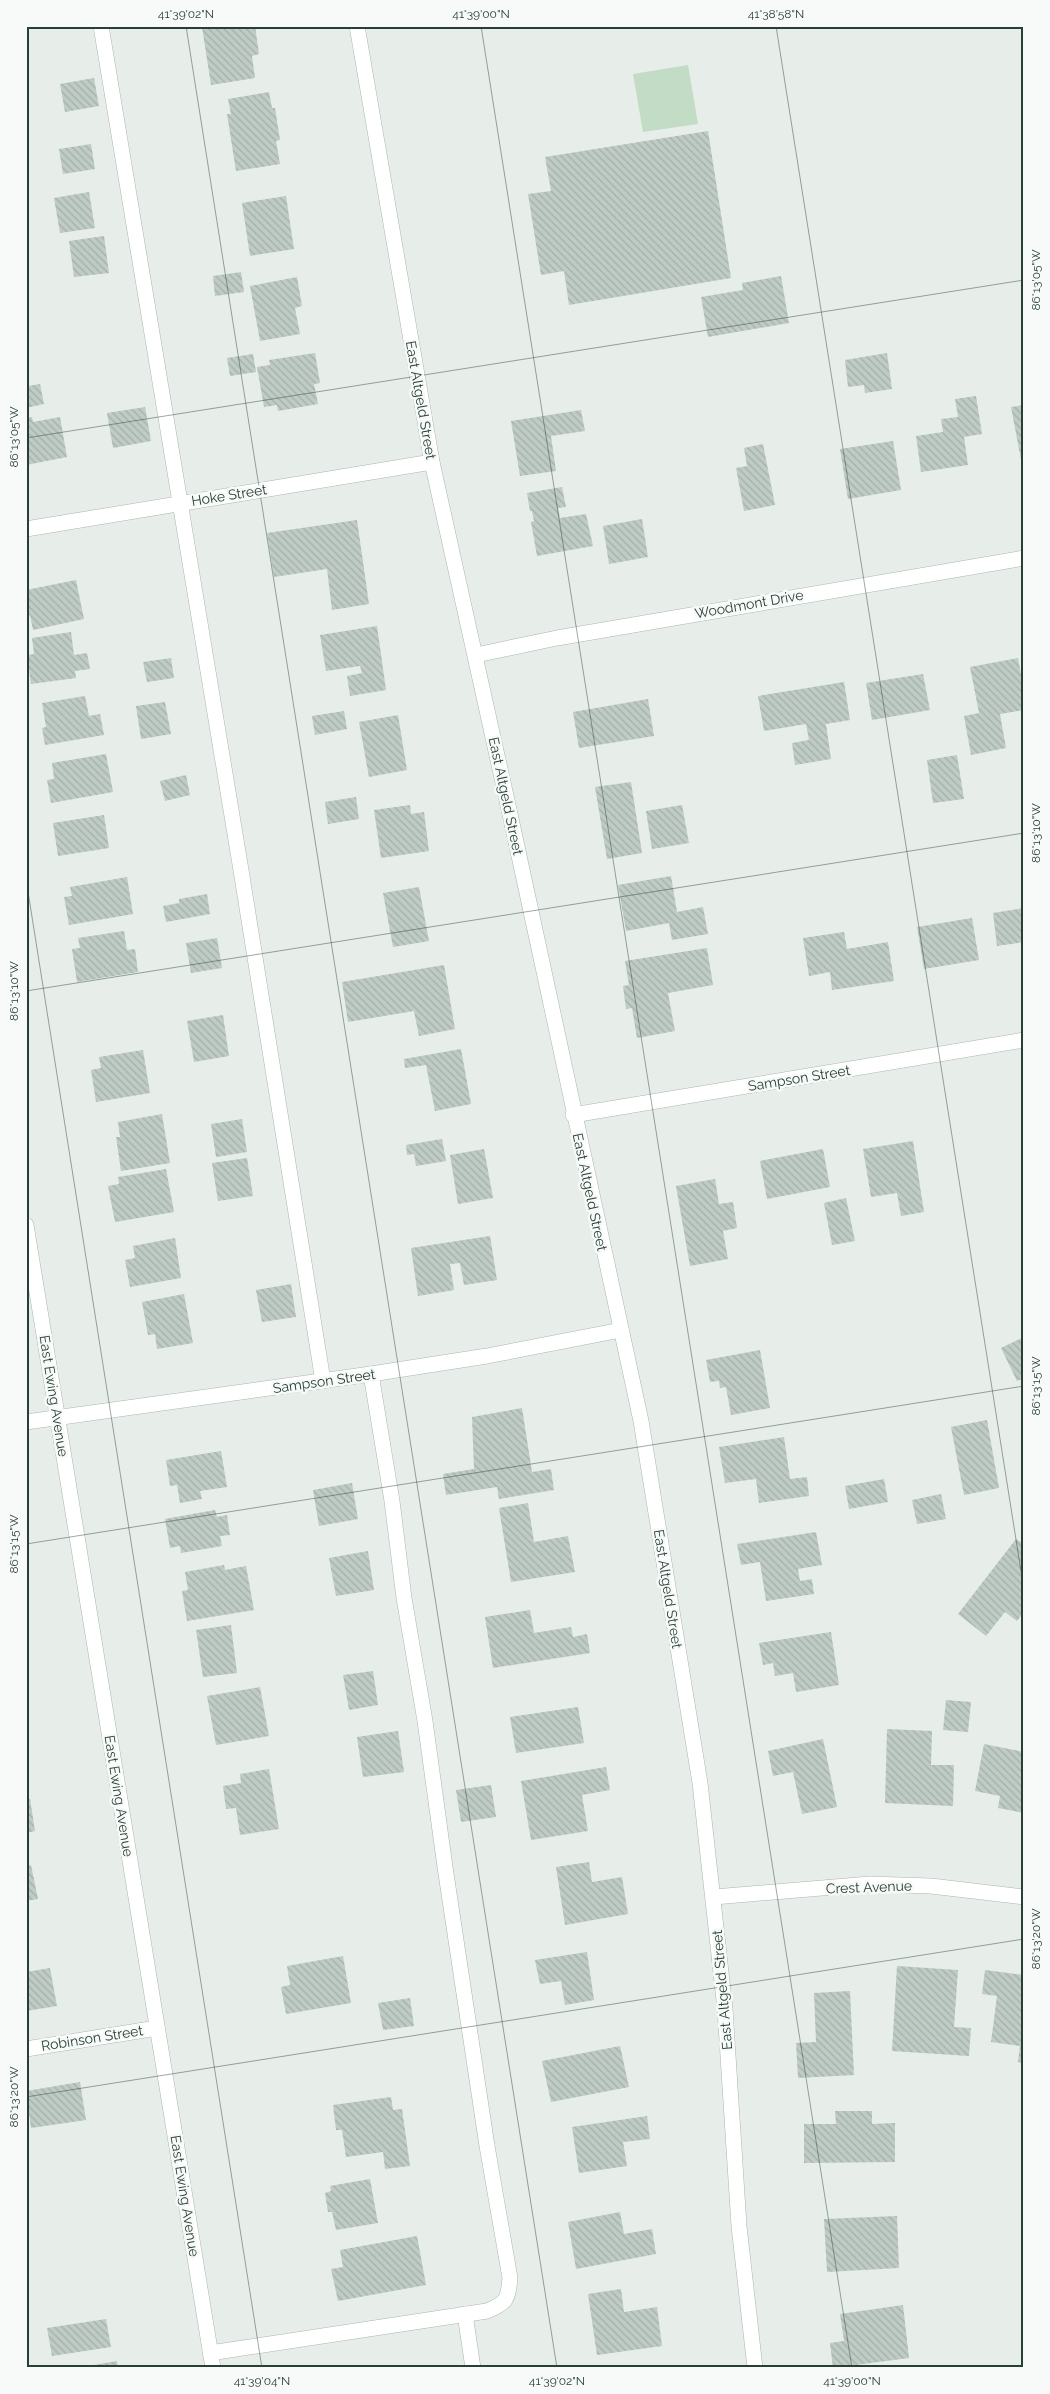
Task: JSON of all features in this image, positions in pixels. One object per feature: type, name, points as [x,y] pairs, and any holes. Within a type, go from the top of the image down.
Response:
[{"type":"street","points":[[101,26],[181,503],[322,1381]]},
{"type":"street","name":"East Altgeld Street","points":[[357,26],[432,462],[476,655],[640,1421],[700,1783],[714,1897],[725,2009],[739,2226],[755,2368]]},
{"type":"street","name":"Hoke Street","points":[[26,529],[432,462]]},
{"type":"street","name":"Woodmont Drive","points":[[476,655],[567,636],[1024,558]]},
{"type":"street","name":"Sampson Street","points":[[574,1115],[1024,1040]]},
{"type":"street","name":"East Ewing Avenue","points":[[26,1225],[212,2360]]},
{"type":"street","name":"Sampson Street","points":[[26,1422],[371,1374],[487,1356],[621,1330]]},
{"type":"street","points":[[212,2360],[487,2311],[502,2305],[508,2294],[510,2278],[487,2146],[465,1988],[444,1867],[425,1721],[404,1598],[392,1500],[371,1374]]},
{"type":"street","name":"Crest Avenue","points":[[714,1897],[870,1884],[931,1886],[1024,1897]]},
{"type":"street","name":"Robinson Street","points":[[26,2049],[157,2028]]},
{"type":"street","points":[[465,2314],[473,2368]]},
{"type":"green space","points":[[688,65],[698,124],[643,132],[633,74]]},
{"type":"building","points":[[255,26],[259,54],[252,56],[255,78],[211,85],[202,27]]},
{"type":"building","points":[[94,78],[99,106],[65,112],[60,84]]},
{"type":"building","points":[[269,92],[272,108],[275,108],[280,140],[276,141],[280,164],[236,171],[227,114],[231,114],[228,99]]},
{"type":"building","points":[[708,131],[731,278],[569,305],[564,271],[541,275],[528,194],[551,191],[545,157]]},
{"type":"building","points":[[91,144],[95,169],[63,174],[59,149]]},
{"type":"building","points":[[89,192],[95,228],[60,233],[54,198]]},
{"type":"building","points":[[286,196],[294,249],[250,256],[242,203]]},
{"type":"building","points":[[104,236],[109,273],[74,277],[69,241]]},
{"type":"building","points":[[241,272],[244,292],[215,296],[213,276]]},
{"type":"building","points":[[781,276],[789,323],[708,337],[701,297],[743,290],[742,283]]},
{"type":"building","points":[[297,277],[302,306],[295,308],[300,334],[260,341],[250,286]]},
{"type":"building","points":[[315,353],[320,383],[314,384],[318,404],[278,411],[277,405],[264,407],[257,367],[270,365],[269,360]]},
{"type":"building","points":[[887,353],[892,389],[865,393],[864,385],[848,387],[845,360]]},
{"type":"building","points":[[253,354],[256,372],[230,376],[227,358]]},
{"type":"building","points":[[26,382],[28,386],[40,384],[44,404],[26,408]]},
{"type":"building","points":[[976,396],[982,434],[964,437],[968,465],[921,472],[916,436],[943,432],[941,419],[958,417],[955,399]]},
{"type":"building","points":[[1024,405],[1024,465],[1022,465],[1011,407]]},
{"type":"building","points":[[145,407],[151,441],[113,448],[107,413]]},
{"type":"building","points":[[581,410],[585,431],[551,436],[556,471],[520,476],[511,421]]},
{"type":"building","points":[[32,417],[33,422],[60,417],[67,457],[26,465],[26,418]]},
{"type":"building","points":[[893,441],[901,490],[848,499],[840,449]]},
{"type":"building","points":[[763,444],[775,505],[744,511],[736,468],[747,466],[744,448]]},
{"type":"building","points":[[562,487],[566,507],[558,508],[560,518],[586,514],[593,546],[537,556],[531,522],[534,521],[527,493]]},
{"type":"building","points":[[642,519],[648,557],[609,564],[603,526]]},
{"type":"building","points":[[357,520],[369,604],[332,610],[327,569],[274,577],[267,533]]},
{"type":"building","points":[[76,580],[84,619],[33,630],[30,615],[26,616],[26,590]]},
{"type":"building","points":[[377,626],[386,690],[350,696],[347,676],[362,673],[360,666],[326,671],[320,635]]},
{"type":"building","points":[[71,632],[74,655],[87,653],[90,669],[75,671],[76,678],[31,684],[27,655],[34,654],[32,638]]},
{"type":"building","points":[[171,658],[174,678],[147,682],[143,662]]},
{"type":"building","points":[[1018,658],[1024,691],[1024,710],[1000,714],[1006,748],[971,755],[964,716],[979,713],[970,667]]},
{"type":"building","points":[[923,674],[930,710],[872,720],[866,683]]},
{"type":"building","points":[[844,682],[850,720],[826,724],[831,759],[795,765],[792,743],[809,740],[806,724],[764,731],[758,696]]},
{"type":"building","points":[[85,696],[89,716],[100,714],[104,735],[45,745],[42,728],[46,727],[42,703]]},
{"type":"building","points":[[648,699],[654,736],[579,748],[573,712]]},
{"type":"building","points":[[165,702],[171,734],[141,739],[136,706]]},
{"type":"building","points":[[344,711],[347,729],[315,735],[312,716]]},
{"type":"building","points":[[398,715],[407,770],[369,777],[359,722]]},
{"type":"building","points":[[106,754],[113,792],[51,803],[47,780],[54,779],[52,763]]},
{"type":"building","points":[[957,755],[964,799],[933,803],[927,760]]},
{"type":"building","points":[[186,775],[190,795],[165,801],[160,781]]},
{"type":"building","points":[[631,782],[642,853],[607,859],[595,787]]},
{"type":"building","points":[[356,797],[359,819],[328,824],[325,802]]},
{"type":"building","points":[[410,805],[411,814],[424,812],[429,851],[381,858],[374,810]]},
{"type":"building","points":[[682,805],[689,843],[652,849],[646,811]]},
{"type":"building","points":[[104,815],[109,848],[58,856],[53,823]]},
{"type":"building","points":[[671,876],[677,912],[703,907],[708,934],[672,940],[669,923],[626,931],[618,885]]},
{"type":"building","points":[[127,877],[133,914],[69,925],[64,897],[72,896],[70,887]]},
{"type":"building","points":[[419,887],[429,941],[393,947],[383,893]]},
{"type":"building","points":[[207,894],[210,914],[166,922],[163,906],[179,903],[179,899]]},
{"type":"building","points":[[1024,908],[1024,942],[997,946],[993,913]]},
{"type":"building","points":[[972,918],[979,960],[924,969],[917,927]]},
{"type":"building","points":[[124,931],[127,950],[135,949],[138,972],[77,982],[72,949],[80,948],[78,938]]},
{"type":"building","points":[[844,932],[847,949],[888,942],[894,981],[832,990],[830,972],[809,976],[803,938]]},
{"type":"building","points":[[217,938],[222,968],[191,973],[186,943]]},
{"type":"building","points":[[707,948],[713,985],[668,993],[675,1031],[637,1038],[632,1008],[626,1009],[623,986],[629,985],[625,961]]},
{"type":"building","points":[[444,965],[455,1029],[419,1036],[414,1011],[348,1022],[342,982]]},
{"type":"building","points":[[223,1015],[229,1056],[194,1062],[187,1021]]},
{"type":"building","points":[[461,1049],[471,1104],[435,1111],[426,1065],[405,1068],[404,1059]]},
{"type":"building","points":[[143,1050],[150,1093],[96,1102],[91,1070],[101,1068],[99,1057]]},
{"type":"building","points":[[162,1114],[170,1163],[121,1171],[116,1137],[120,1137],[118,1122]]},
{"type":"building","points":[[242,1119],[247,1152],[216,1157],[211,1124]]},
{"type":"building","points":[[442,1139],[446,1161],[416,1166],[414,1154],[407,1155],[406,1145]]},
{"type":"building","points":[[913,1141],[924,1212],[901,1216],[897,1193],[871,1197],[863,1149]]},
{"type":"building","points":[[484,1149],[493,1198],[458,1204],[450,1155]]},
{"type":"building","points":[[823,1149],[830,1187],[767,1199],[760,1161]]},
{"type":"building","points":[[247,1158],[253,1196],[218,1201],[212,1163]]},
{"type":"building","points":[[166,1169],[174,1212],[115,1222],[108,1186],[119,1184],[118,1177]]},
{"type":"building","points":[[715,1179],[719,1204],[733,1202],[737,1228],[723,1231],[728,1259],[690,1266],[676,1186]]},
{"type":"building","points":[[846,1198],[855,1241],[832,1245],[824,1203]]},
{"type":"building","points":[[490,1236],[497,1280],[464,1285],[460,1263],[450,1264],[454,1290],[418,1296],[411,1248]]},
{"type":"building","points":[[175,1238],[181,1278],[130,1287],[125,1260],[135,1258],[133,1246]]},
{"type":"building","points":[[291,1284],[296,1317],[262,1322],[256,1290]]},
{"type":"building","points":[[184,1294],[193,1343],[157,1349],[155,1334],[148,1335],[142,1302]]},
{"type":"building","points":[[1024,1337],[1024,1378],[1017,1381],[1001,1348]]},
{"type":"building","points":[[760,1350],[770,1408],[731,1415],[726,1387],[720,1388],[719,1381],[710,1382],[706,1360]]},
{"type":"building","points":[[522,1408],[532,1472],[551,1469],[554,1490],[499,1499],[497,1487],[446,1495],[443,1474],[474,1469],[472,1417]]},
{"type":"building","points":[[987,1420],[999,1488],[964,1495],[951,1427]]},
{"type":"building","points":[[784,1437],[790,1479],[807,1477],[809,1496],[759,1503],[756,1479],[725,1483],[719,1447]]},
{"type":"building","points":[[221,1451],[227,1487],[200,1491],[202,1499],[180,1503],[177,1485],[170,1486],[166,1460]]},
{"type":"building","points":[[884,1479],[888,1502],[849,1509],[845,1486]]},
{"type":"building","points":[[352,1483],[358,1519],[319,1526],[313,1490]]},
{"type":"building","points":[[941,1494],[946,1519],[917,1524],[912,1500]]},
{"type":"building","points":[[528,1503],[534,1542],[568,1536],[575,1572],[511,1582],[499,1508]]},
{"type":"building","points":[[215,1510],[217,1517],[227,1515],[230,1535],[220,1536],[222,1546],[181,1553],[180,1546],[170,1548],[165,1519]]},
{"type":"building","points":[[816,1532],[822,1565],[798,1569],[800,1581],[812,1579],[814,1594],[766,1601],[760,1562],[741,1565],[737,1544]]},
{"type":"building","points":[[1016,1539],[1024,1544],[1024,1612],[1017,1621],[1005,1612],[986,1636],[958,1614]]},
{"type":"building","points":[[368,1551],[374,1590],[336,1596],[329,1558]]},
{"type":"building","points":[[224,1565],[225,1570],[246,1566],[254,1610],[187,1621],[182,1591],[188,1590],[185,1572]]},
{"type":"building","points":[[530,1610],[534,1633],[571,1627],[573,1637],[587,1634],[590,1653],[493,1668],[485,1617]]},
{"type":"building","points":[[231,1625],[237,1673],[203,1677],[196,1630]]},
{"type":"building","points":[[831,1632],[839,1685],[796,1692],[793,1673],[775,1676],[773,1663],[763,1665],[759,1643]]},
{"type":"building","points":[[373,1671],[378,1705],[349,1710],[343,1675]]},
{"type":"building","points":[[260,1687],[269,1736],[216,1745],[207,1696]]},
{"type":"building","points":[[946,1700],[971,1702],[968,1732],[943,1730]]},
{"type":"building","points":[[578,1707],[584,1743],[516,1753],[510,1717]]},
{"type":"building","points":[[887,1729],[932,1731],[931,1765],[954,1765],[953,1806],[885,1803]]},
{"type":"building","points":[[398,1731],[404,1772],[363,1777],[357,1737]]},
{"type":"building","points":[[823,1739],[837,1807],[802,1814],[793,1772],[773,1776],[768,1751]]},
{"type":"building","points":[[984,1744],[1024,1752],[1024,1813],[998,1808],[1000,1796],[975,1791]]},
{"type":"building","points":[[606,1767],[610,1790],[582,1795],[588,1831],[531,1840],[521,1781]]},
{"type":"building","points":[[269,1769],[279,1829],[240,1835],[236,1808],[226,1809],[223,1786],[241,1783],[240,1774]]},
{"type":"building","points":[[491,1785],[496,1817],[461,1822],[456,1790]]},
{"type":"building","points":[[30,1799],[35,1831],[26,1833],[26,1800]]},
{"type":"building","points":[[589,1862],[592,1882],[622,1877],[628,1914],[565,1925],[556,1867]]},
{"type":"building","points":[[31,1865],[38,1899],[26,1901],[26,1866]]},
{"type":"building","points":[[587,1952],[594,2000],[565,2005],[561,1981],[540,1984],[535,1960]]},
{"type":"building","points":[[343,1956],[351,2003],[286,2014],[281,1987],[290,1985],[287,1966]]},
{"type":"building","points":[[897,1966],[958,1970],[954,2027],[971,2028],[969,2056],[892,2051]]},
{"type":"building","points":[[50,1968],[57,2006],[26,2011],[26,1972]]},
{"type":"building","points":[[985,1970],[1024,1975],[1024,2063],[1018,2062],[1020,2046],[991,2042],[997,1996],[982,1994]]},
{"type":"building","points":[[850,1991],[854,2075],[798,2078],[796,2043],[816,2042],[814,1993]]},
{"type":"building","points":[[410,1998],[414,2026],[383,2030],[378,2003]]},
{"type":"building","points":[[620,2046],[629,2087],[551,2102],[542,2061]]},
{"type":"building","points":[[80,2082],[86,2120],[31,2128],[26,2091]]},
{"type":"building","points":[[391,2097],[393,2110],[402,2109],[410,2166],[385,2169],[383,2152],[346,2157],[342,2130],[336,2130],[333,2105]]},
{"type":"building","points":[[835,2111],[872,2111],[872,2124],[895,2123],[895,2162],[804,2163],[804,2124],[836,2124]]},
{"type":"building","points":[[647,2116],[650,2139],[623,2142],[627,2166],[579,2173],[572,2127]]},
{"type":"building","points":[[370,2179],[378,2223],[336,2230],[332,2212],[328,2212],[325,2193],[331,2191],[330,2186]]},
{"type":"building","points":[[620,2212],[624,2234],[652,2229],[656,2254],[576,2269],[568,2222]]},
{"type":"building","points":[[897,2216],[899,2268],[827,2272],[824,2219]]},
{"type":"building","points":[[417,2236],[426,2285],[338,2301],[331,2269],[343,2267],[340,2250]]},
{"type":"building","points":[[621,2289],[624,2312],[657,2307],[662,2346],[597,2355],[588,2294]]},
{"type":"building","points":[[903,2305],[909,2358],[833,2368],[830,2343],[844,2341],[840,2314]]},
{"type":"building","points":[[106,2319],[111,2347],[52,2356],[47,2328]]},
{"type":"building","points":[[117,2361],[118,2368],[82,2367]]}]
